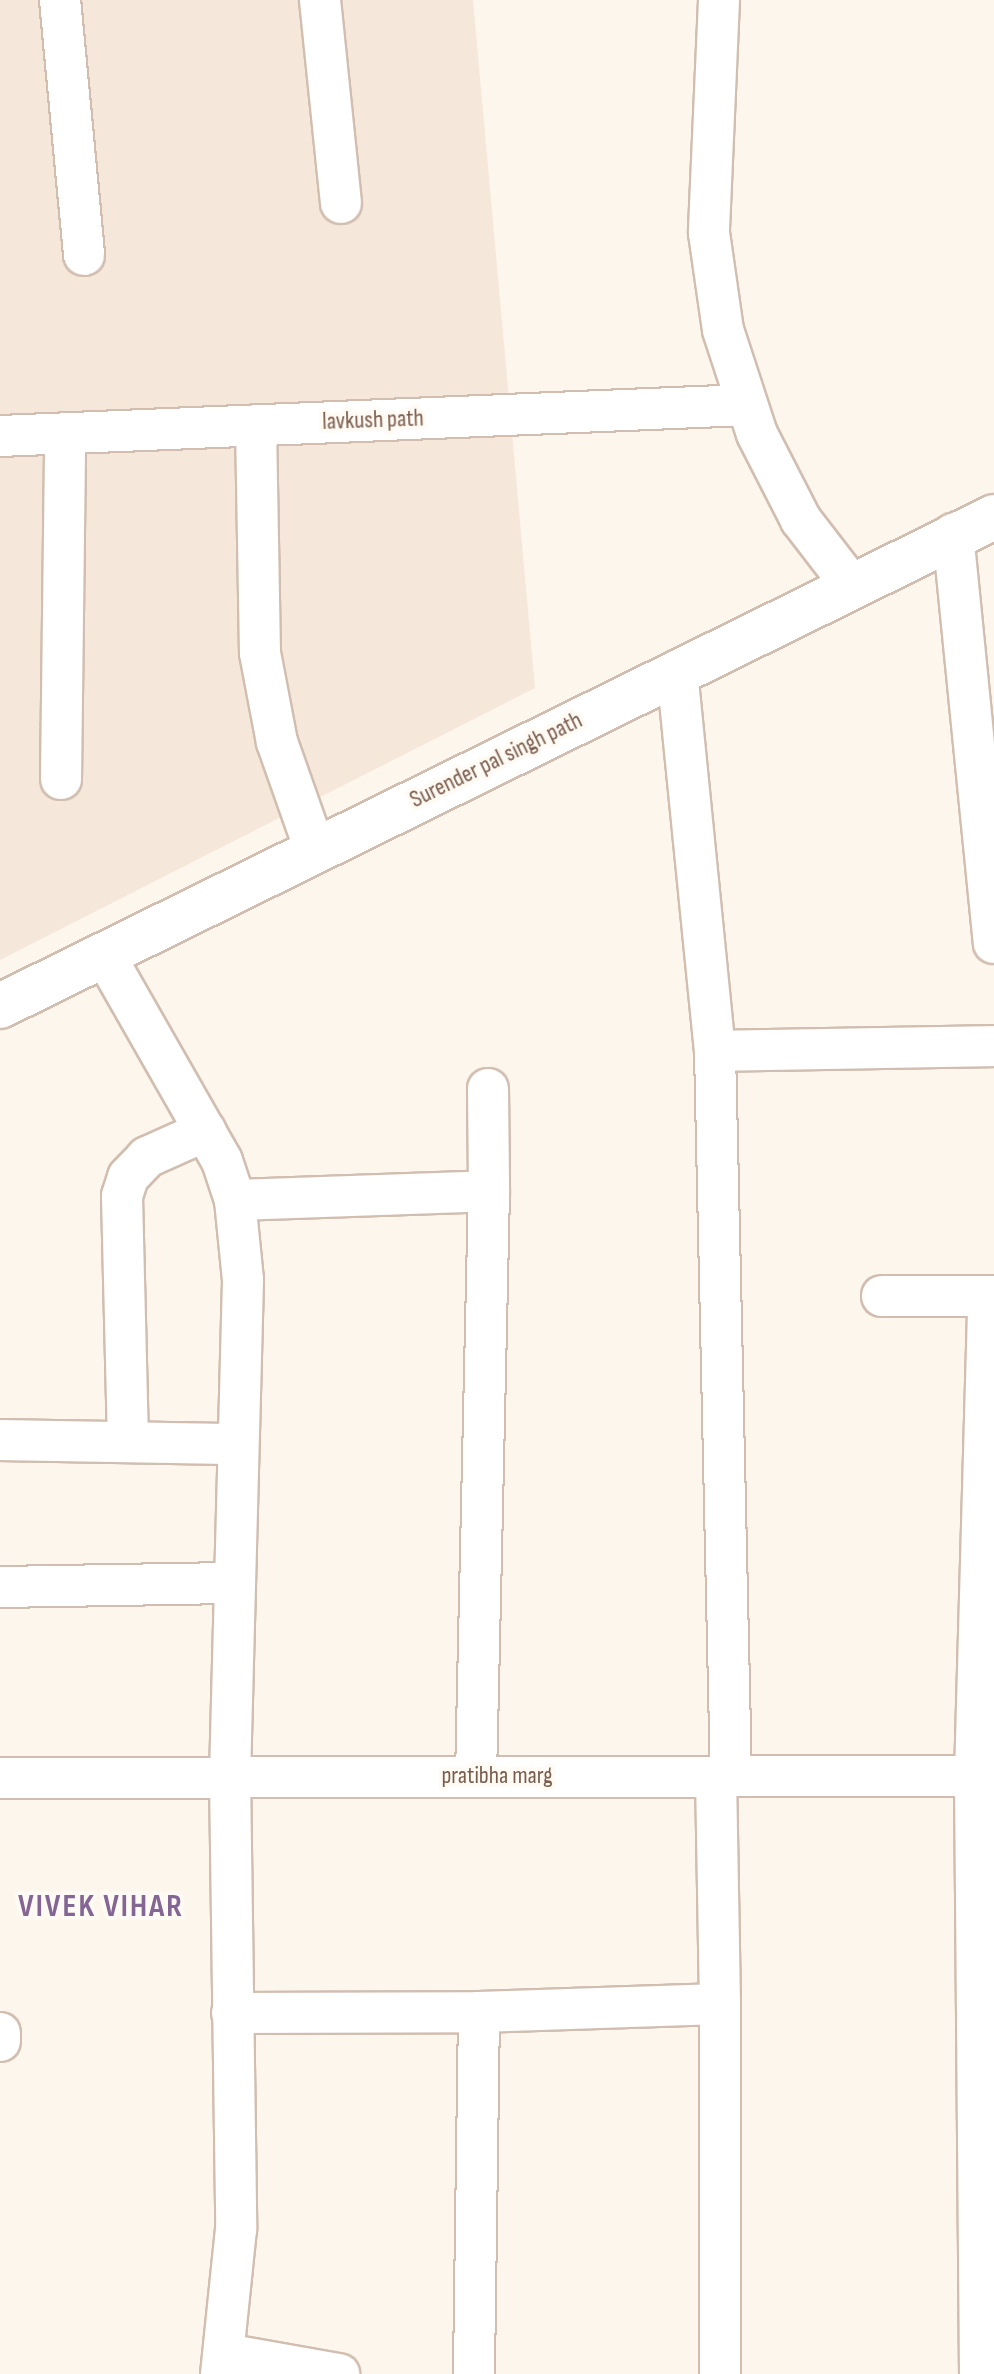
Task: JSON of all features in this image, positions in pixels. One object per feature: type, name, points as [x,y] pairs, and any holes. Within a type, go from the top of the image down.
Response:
[{"type":"street","points":[[60,0],[84,255]]},
{"type":"street","points":[[320,0],[341,203]]},
{"type":"street","points":[[719,0],[709,233],[723,330],[746,405],[801,520],[851,585]]},
{"type":"street","name":"lavkush path","points":[[0,436],[746,405]]},
{"type":"street","points":[[256,425],[260,653],[277,742],[315,850]]},
{"type":"street","points":[[61,779],[65,433]]},
{"type":"street","name":"Surender pal singh path","points":[[0,1006],[953,534],[994,517]]},
{"type":"street","points":[[953,534],[994,943]]},
{"type":"street","points":[[677,671],[715,1051],[723,1776],[720,2374]]},
{"type":"street","points":[[104,954],[205,1131],[235,1200],[243,1280],[231,1583],[230,1776],[236,2229],[223,2364],[339,2374]]},
{"type":"street","points":[[715,1051],[994,1046]]},
{"type":"street","points":[[476,1776],[489,1191],[488,1089]]},
{"type":"street","points":[[128,1442],[122,1196],[128,1177],[147,1157],[205,1131]]},
{"type":"street","points":[[235,1200],[489,1191]]},
{"type":"street","points":[[882,1296],[991,1296],[980,2374]]},
{"type":"street","points":[[0,1440],[237,1444]]},
{"type":"street","points":[[0,1587],[231,1583]]},
{"type":"street","name":"pratibha marg","points":[[0,1778],[984,1776]]},
{"type":"street","points":[[232,2013],[479,2012],[720,2004]]},
{"type":"street","points":[[474,2374],[479,2012]]},
{"type":"shaded area","points":[[0,0],[473,0],[535,688],[0,960]]},
{"type":"district","name":"VIVEK VIHAR","points":[[101,1907]]}]
